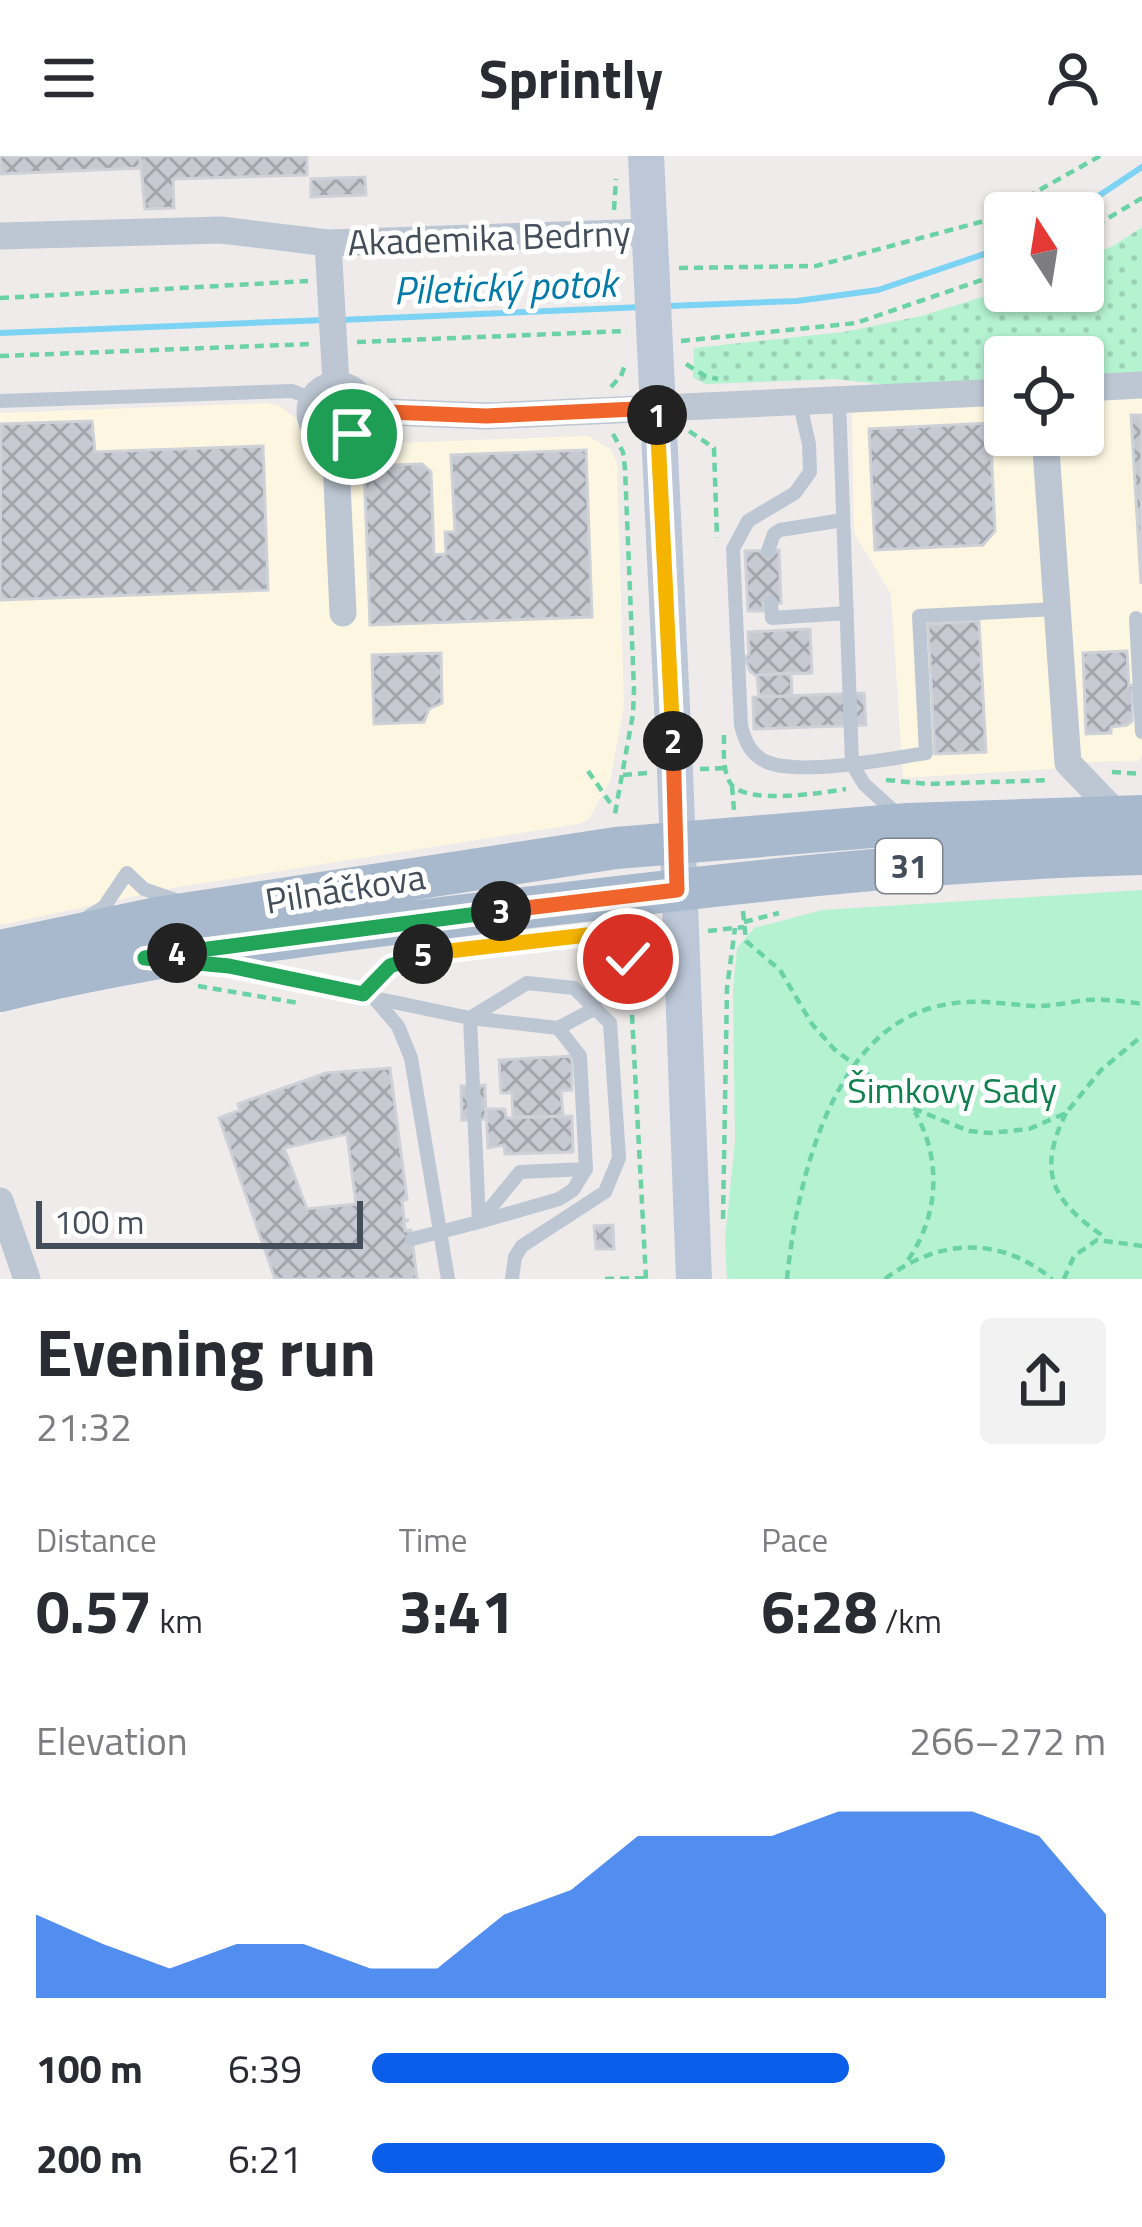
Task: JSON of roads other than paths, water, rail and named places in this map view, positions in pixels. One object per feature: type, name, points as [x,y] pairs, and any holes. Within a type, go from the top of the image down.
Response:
[{"type":"main road","name":"Pilnáčkova","points":[[6,949],[246,904],[675,842],[908,824],[1131,816]]},
{"type":"main road","name":"Pilnáčkova","points":[[0,991],[145,958],[338,930],[956,862],[1142,854]]},
{"type":"street","name":"Akademika Bedrny","points":[[646,156],[660,256],[655,346],[673,407],[675,842],[694,1279]]},
{"type":"street","name":"Akademika Bedrny","points":[[0,236],[221,230],[328,243],[660,256]]},
{"type":"street","name":"Akademika Bedrny","points":[[328,243],[332,280],[328,380]]},
{"type":"street","points":[[328,380],[359,395],[364,411],[359,428],[335,439],[313,425],[310,407],[328,380]]},
{"type":"street","points":[[1104,387],[1142,385]]},
{"type":"street","points":[[364,411],[486,416],[984,393]]},
{"type":"street","points":[[335,439],[349,530],[343,614]]},
{"type":"street","points":[[1047,456],[1058,615]]},
{"type":"street","name":"Pilnáčkova","points":[[1058,615],[1068,757],[1077,776],[1131,816]]},
{"type":"street","points":[[0,1201],[27,1279]]},
{"type":"lane","points":[[0,401],[292,391],[328,380]]},
{"type":"lane","points":[[839,399],[852,764],[864,784],[908,824]]},
{"type":"lane","points":[[799,400],[810,472],[795,493],[748,521],[734,549],[741,725],[751,751],[763,761],[852,764],[926,753],[919,616],[1058,615]]},
{"type":"lane","points":[[768,550],[780,530],[843,520]]},
{"type":"lane","points":[[771,603],[772,618],[847,613]]},
{"type":"lane","points":[[1136,618],[1142,732]]},
{"type":"lane","points":[[145,958],[229,966],[470,1018],[558,1028],[596,1008]]},
{"type":"lane","points":[[470,1018],[527,983],[574,988],[610,1023],[619,1158],[605,1192],[521,1246],[512,1279]]},
{"type":"lane","points":[[368,995],[398,1026],[411,1058],[448,1279]]},
{"type":"lane","points":[[470,1018],[479,1222]]},
{"type":"lane","points":[[412,1239],[573,1190],[586,1169],[580,1056],[558,1028]]},
{"type":"lane","points":[[479,1222],[520,1172],[586,1169]]},
{"type":"waterway","name":"Piletický potok","points":[[1104,192],[1142,167]]},
{"type":"waterway","name":"Piletický potok","points":[[669,306],[797,301],[878,290],[984,254]]},
{"type":"waterway","name":"Piletický potok","points":[[339,320],[643,307]]},
{"type":"waterway","name":"Piletický potok","points":[[0,333],[326,320]]},
{"type":"park label","name":"Šimkovy Sady","points":[[952,1089]]}]
